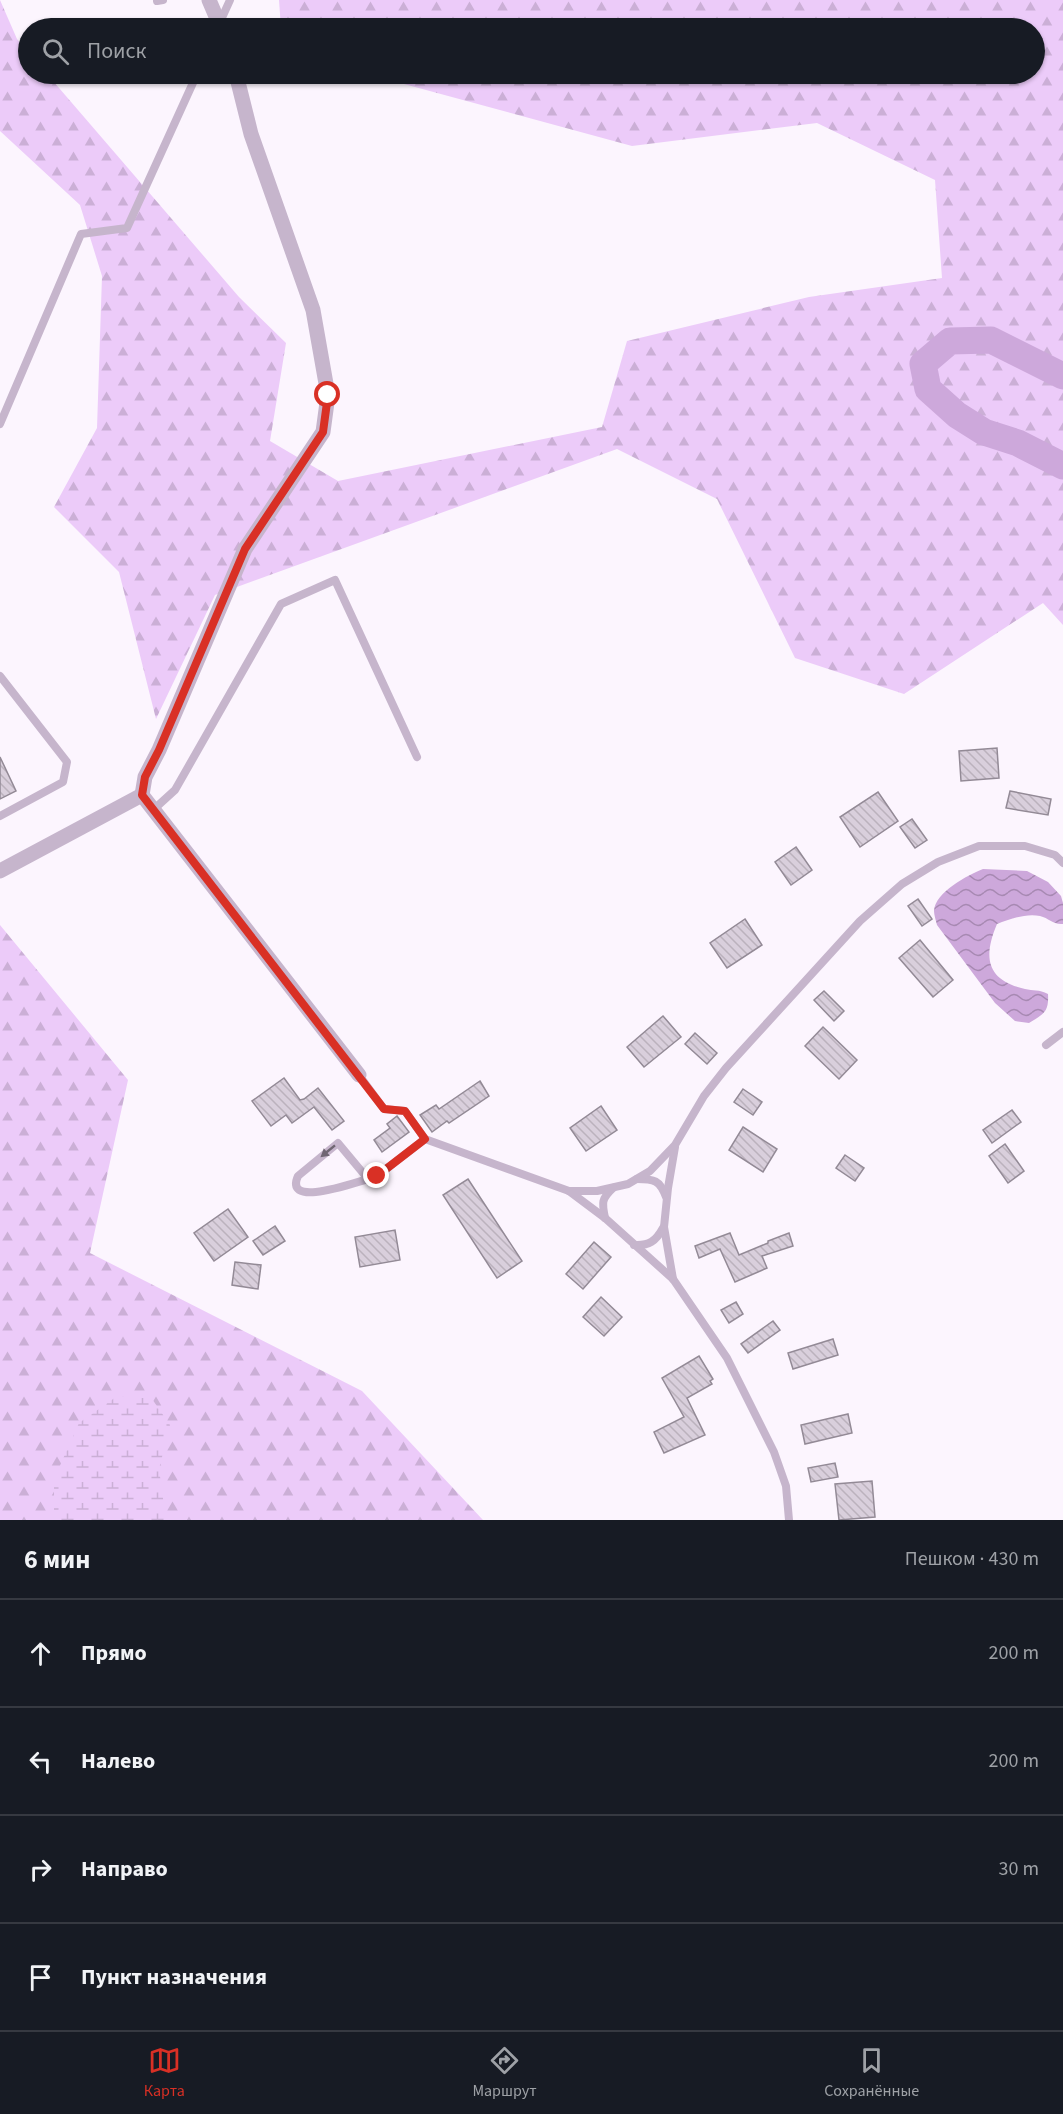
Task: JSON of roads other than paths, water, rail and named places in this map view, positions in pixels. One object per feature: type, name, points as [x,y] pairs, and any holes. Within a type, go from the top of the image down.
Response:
[{"type":"street","points":[[209,0],[216,18]]},
{"type":"street","points":[[238,84],[251,134],[313,310],[328,395],[323,432],[245,549],[159,750],[145,777],[142,795],[359,1075]]},
{"type":"street","points":[[0,871],[142,795]]},
{"type":"lane","points":[[223,18],[230,0]]},
{"type":"lane","points":[[0,424],[81,234],[128,228],[193,84]]},
{"type":"lane","points":[[153,810],[175,790],[281,604],[335,580],[417,757]]},
{"type":"lane","points":[[0,676],[67,762],[63,782],[0,816]]},
{"type":"lane","points":[[569,1191],[597,1191],[628,1184],[650,1171],[675,1146],[704,1096],[726,1068],[860,921],[902,884],[938,861],[979,846],[1025,846],[1054,855],[1063,863]]},
{"type":"lane","points":[[1046,1045],[1063,1032]]},
{"type":"lane","points":[[359,1075],[384,1109],[405,1111],[425,1139],[569,1191],[605,1218],[672,1279],[727,1358],[774,1452],[786,1486],[789,1520]]},
{"type":"lane","points":[[368,1179],[338,1143],[298,1176],[296,1181],[301,1191],[311,1194],[368,1179],[377,1176],[425,1139]]},
{"type":"lane","points":[[672,1279],[664,1227],[666,1198],[675,1146]]},
{"type":"lane","points":[[637,1179],[655,1181],[662,1186],[666,1198]]},
{"type":"lane","points":[[605,1218],[602,1204],[606,1195],[614,1187]]},
{"type":"lane","points":[[634,1245],[643,1246],[653,1242],[664,1227]]},
{"type":"water","points":[[983,869],[1027,871],[1048,882],[1061,896],[1063,924],[1035,915],[1013,918],[997,924],[990,947],[991,966],[1002,980],[1025,989],[1048,994],[1046,1009],[1029,1023],[1015,1021],[995,1003],[937,925],[934,911],[940,897],[961,880]]},
{"type":"waterway","points":[[1063,376],[991,340],[950,341],[923,364],[928,389],[957,415],[984,432],[1018,443],[1063,466]]}]
